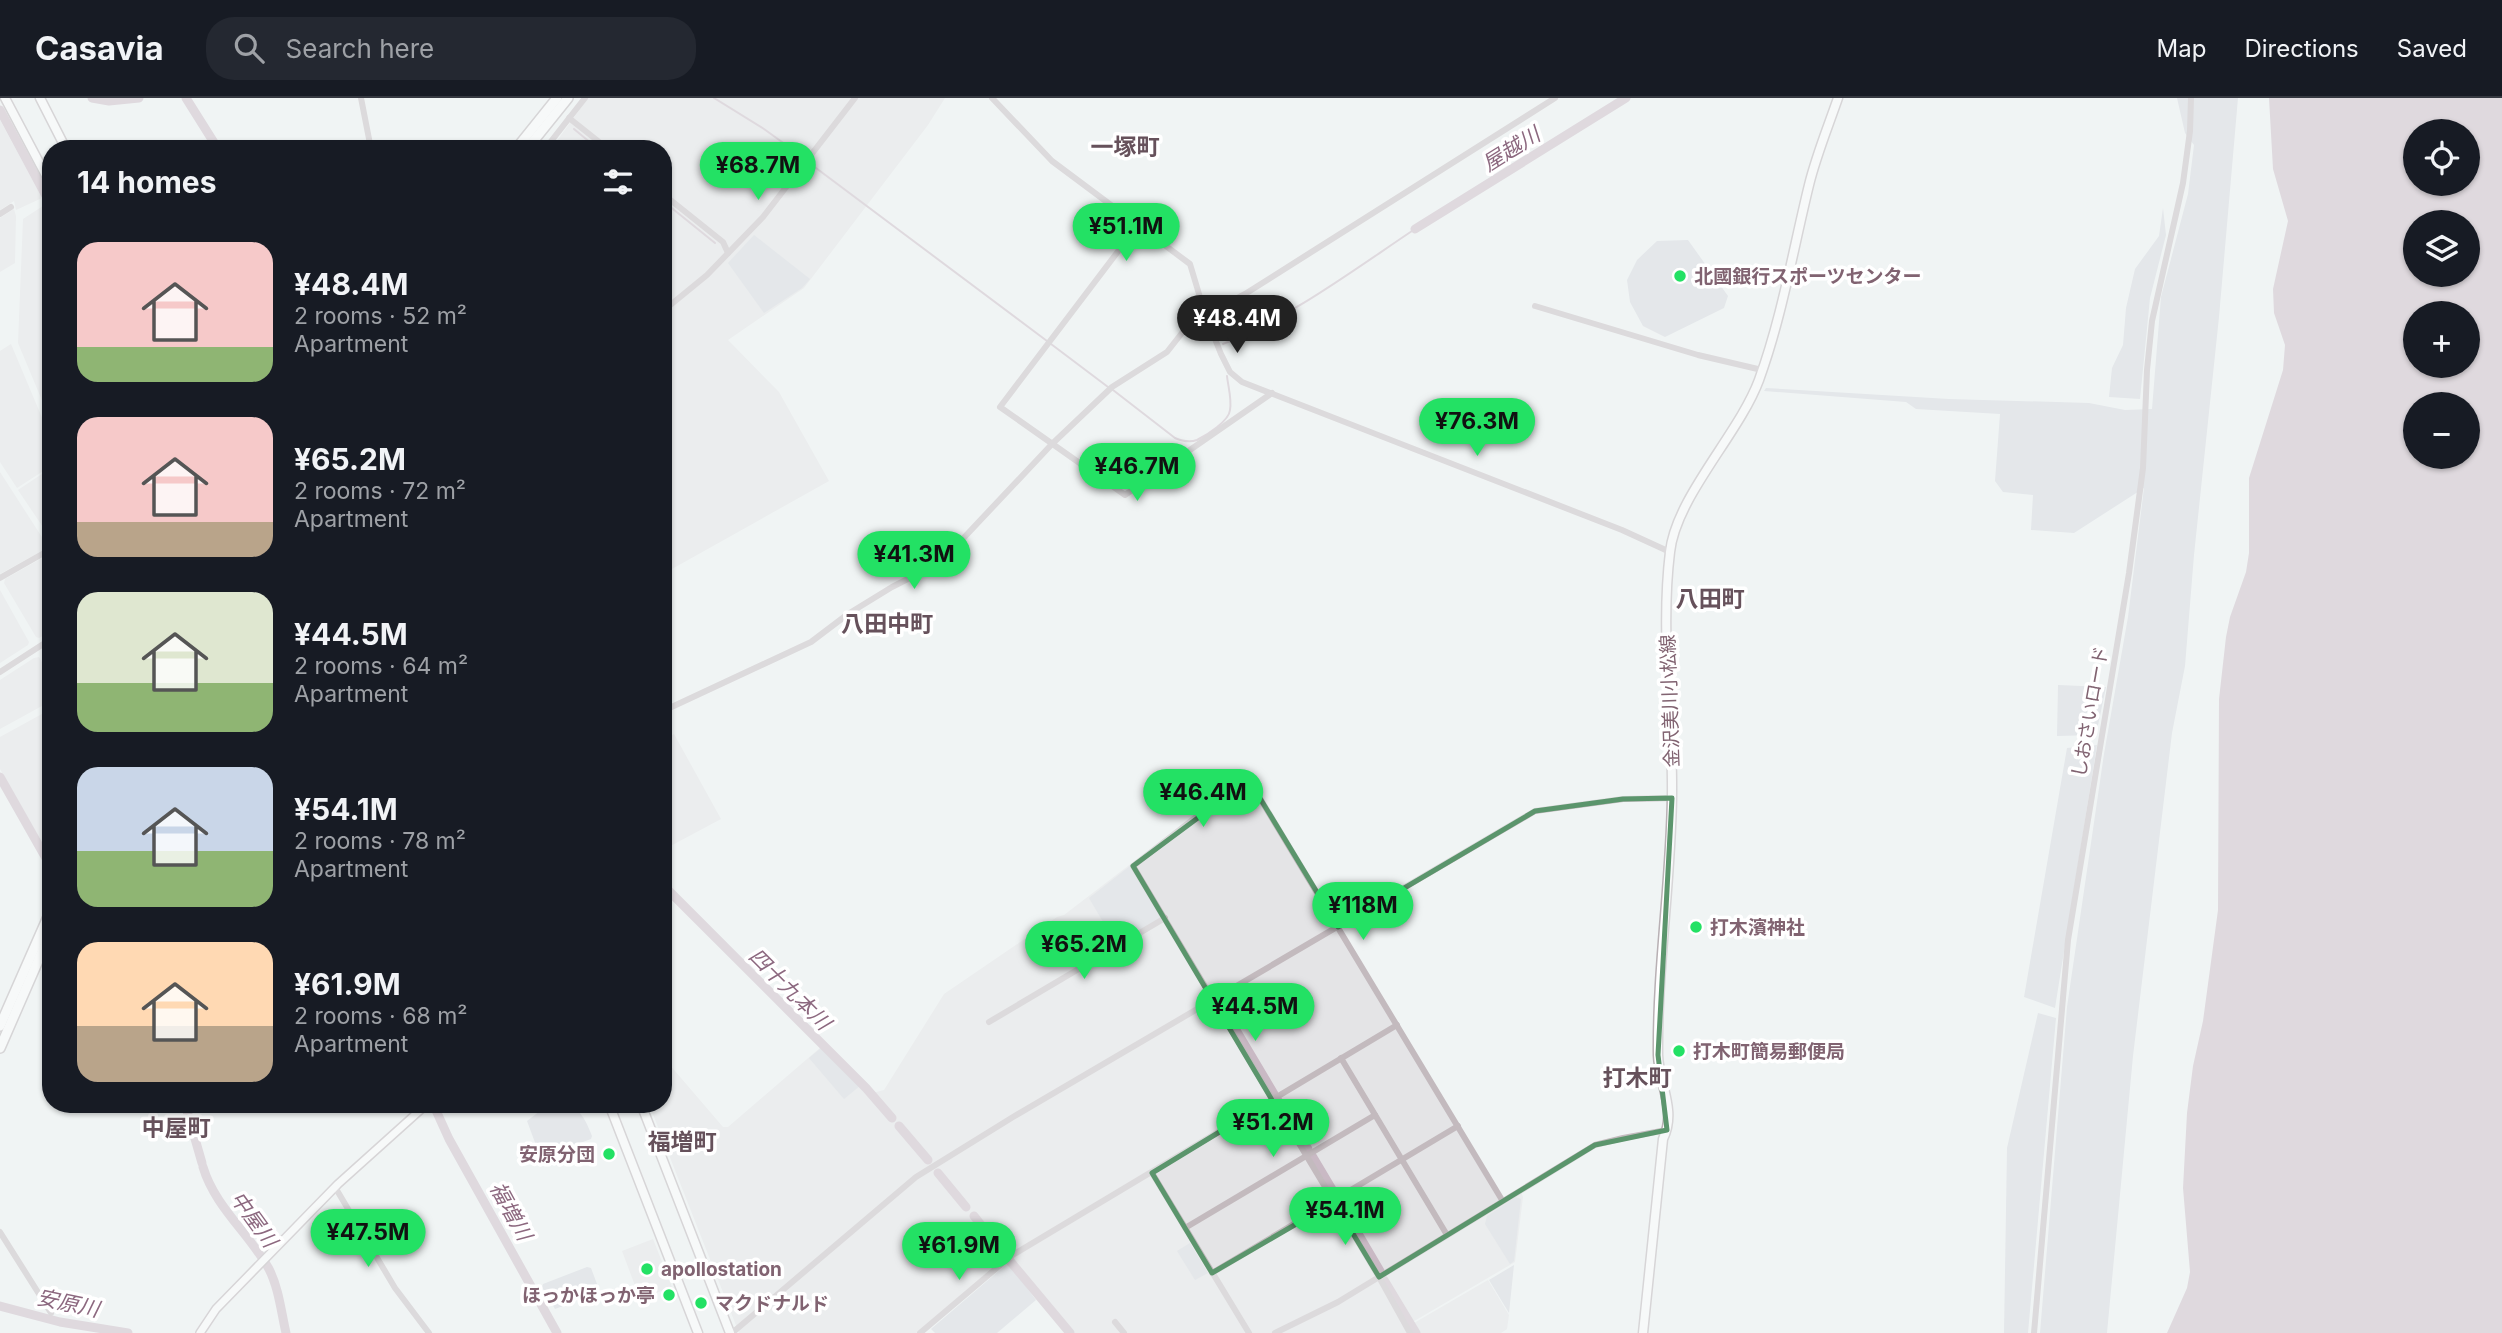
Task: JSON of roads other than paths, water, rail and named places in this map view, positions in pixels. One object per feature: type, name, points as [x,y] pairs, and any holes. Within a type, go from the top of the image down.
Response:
[{"type":"highway","points":[[523,140],[557,98]]},
{"type":"highway","points":[[534,140],[568,98]]},
{"type":"highway","points":[[0,1026],[42,930]]},
{"type":"highway","points":[[0,1048],[42,952]]},
{"type":"main road","points":[[5,98],[42,168]]},
{"type":"main road","points":[[40,98],[61,140]]},
{"type":"main road","name":"金沢美川小松線","points":[[1643,1333],[1663,1139],[1670,1121],[1658,1055],[1672,798],[1667,648],[1670,552],[1673,536],[1690,499],[1744,409],[1762,370],[1810,182],[1838,98]]},
{"type":"main road","points":[[200,1333],[216,1309],[335,1187],[417,1113]]},
{"type":"main road","points":[[612,1113],[698,1333]]},
{"type":"main road","points":[[645,1113],[731,1333]]},
{"type":"street","points":[[360,98],[370,140]]},
{"type":"street","points":[[552,140],[585,98]]},
{"type":"street","points":[[672,304],[707,275],[763,218],[852,101],[844,98]]},
{"type":"street","points":[[992,98],[1052,161],[1190,264],[1205,314],[1230,372],[1242,382],[1611,526],[1670,552]]},
{"type":"street","points":[[672,707],[811,642],[848,614],[941,562],[1052,444],[1110,389],[1167,352],[1189,324],[1245,294],[1555,98]]},
{"type":"street","name":"しおさいロード","points":[[2034,1333],[2068,940],[2109,707],[2131,561],[2143,468],[2152,321],[2183,183],[2191,98]]},
{"type":"street","points":[[569,118],[597,140]]},
{"type":"street","points":[[672,201],[723,242],[728,253]]},
{"type":"street","points":[[0,214],[11,207]]},
{"type":"street","points":[[1138,225],[1000,407],[1125,495],[1272,393]]},
{"type":"street","points":[[1535,306],[1698,355],[1762,370]]},
{"type":"street","points":[[0,578],[42,554]]},
{"type":"street","points":[[0,672],[42,645]]},
{"type":"street","points":[[1397,1333],[1408,1330],[1379,1277],[1133,866],[1228,792],[1249,780],[1502,1200]]},
{"type":"street","points":[[731,1333],[916,1177],[1535,811],[1623,799],[1672,798]]},
{"type":"street","points":[[989,1022],[1165,918]]},
{"type":"street","points":[[920,1333],[1011,1256],[1397,1025]]},
{"type":"street","points":[[1341,1058],[1447,1235]]},
{"type":"street","points":[[1185,1228],[1375,1115]]},
{"type":"street","points":[[1212,1273],[1458,1126]]},
{"type":"street","points":[[1275,1333],[1338,1302],[1595,1145],[1667,1130]]},
{"type":"street","points":[[1152,1173],[1249,1333]]},
{"type":"street","points":[[335,1187],[395,1288],[429,1333]]},
{"type":"street","points":[[0,1232],[51,1313]]},
{"type":"street","points":[[1115,1322],[1124,1333]]},
{"type":"waterway","name":"四十九本川","points":[[92,98],[109,101],[139,98]]},
{"type":"waterway","name":"四十九本川","points":[[186,98],[212,140]]},
{"type":"waterway","points":[[714,98],[800,155]]},
{"type":"waterway","name":"屋越川","points":[[1415,229],[1626,98]]},
{"type":"waterway","name":"福増川","points":[[0,110],[42,188]]},
{"type":"waterway","points":[[574,129],[587,140]]},
{"type":"waterway","points":[[812,165],[1047,341]]},
{"type":"waterway","points":[[672,208],[715,243]]},
{"type":"waterway","points":[[1223,344],[1298,306],[1415,229]]},
{"type":"waterway","points":[[1051,344],[1108,387]]},
{"type":"waterway","points":[[1113,390],[1175,438],[1191,441],[1212,431],[1229,414],[1231,401],[1227,376]]},
{"type":"waterway","name":"中屋川","points":[[0,777],[42,851]]},
{"type":"waterway","name":"四十九本川","points":[[672,894],[866,1088],[892,1118]]},
{"type":"waterway","points":[[1221,1005],[1274,1094]]},
{"type":"waterway","points":[[1277,1099],[1308,1149]]},
{"type":"waterway","name":"中屋川","points":[[188,1113],[202,1163]]},
{"type":"waterway","name":"福増川","points":[[437,1113],[557,1333]]},
{"type":"waterway","name":"四十九本川","points":[[899,1126],[928,1160]]},
{"type":"waterway","points":[[1311,1154],[1336,1196]]},
{"type":"waterway","name":"中屋川","points":[[203,1167],[216,1195],[269,1269],[286,1333]]},
{"type":"waterway","name":"四十九本川","points":[[938,1173],[966,1207]]},
{"type":"waterway","points":[[1340,1203],[1380,1271]]},
{"type":"waterway","name":"四十九本川","points":[[974,1216],[1004,1254]]},
{"type":"waterway","name":"四十九本川","points":[[1010,1261],[1070,1333]]},
{"type":"waterway","points":[[1384,1280],[1416,1333]]},
{"type":"waterway","name":"安原川","points":[[0,1306],[60,1322],[128,1333]]},
{"type":"place","name":"北國銀行スポーツセンター","points":[[1680,276]]},
{"type":"place","name":"打木濱神社","points":[[1696,927]]},
{"type":"place","name":"打木町簡易郵便局","points":[[1679,1051]]},
{"type":"place","name":"安原分団","points":[[609,1154]]},
{"type":"place","name":"apollostation","points":[[647,1269]]},
{"type":"place","name":"ほっかほっか亭","points":[[669,1295]]},
{"type":"place","name":"マクドナルド","points":[[701,1303]]},
{"type":"district","name":"一塚町","points":[[1125,147]]},
{"type":"district","name":"八田町","points":[[1710,599]]},
{"type":"district","name":"八田中町","points":[[887,624]]},
{"type":"district","name":"打木町","points":[[1637,1078]]},
{"type":"district","name":"中屋町","points":[[176,1128]]},
{"type":"district","name":"福増町","points":[[682,1142]]}]
